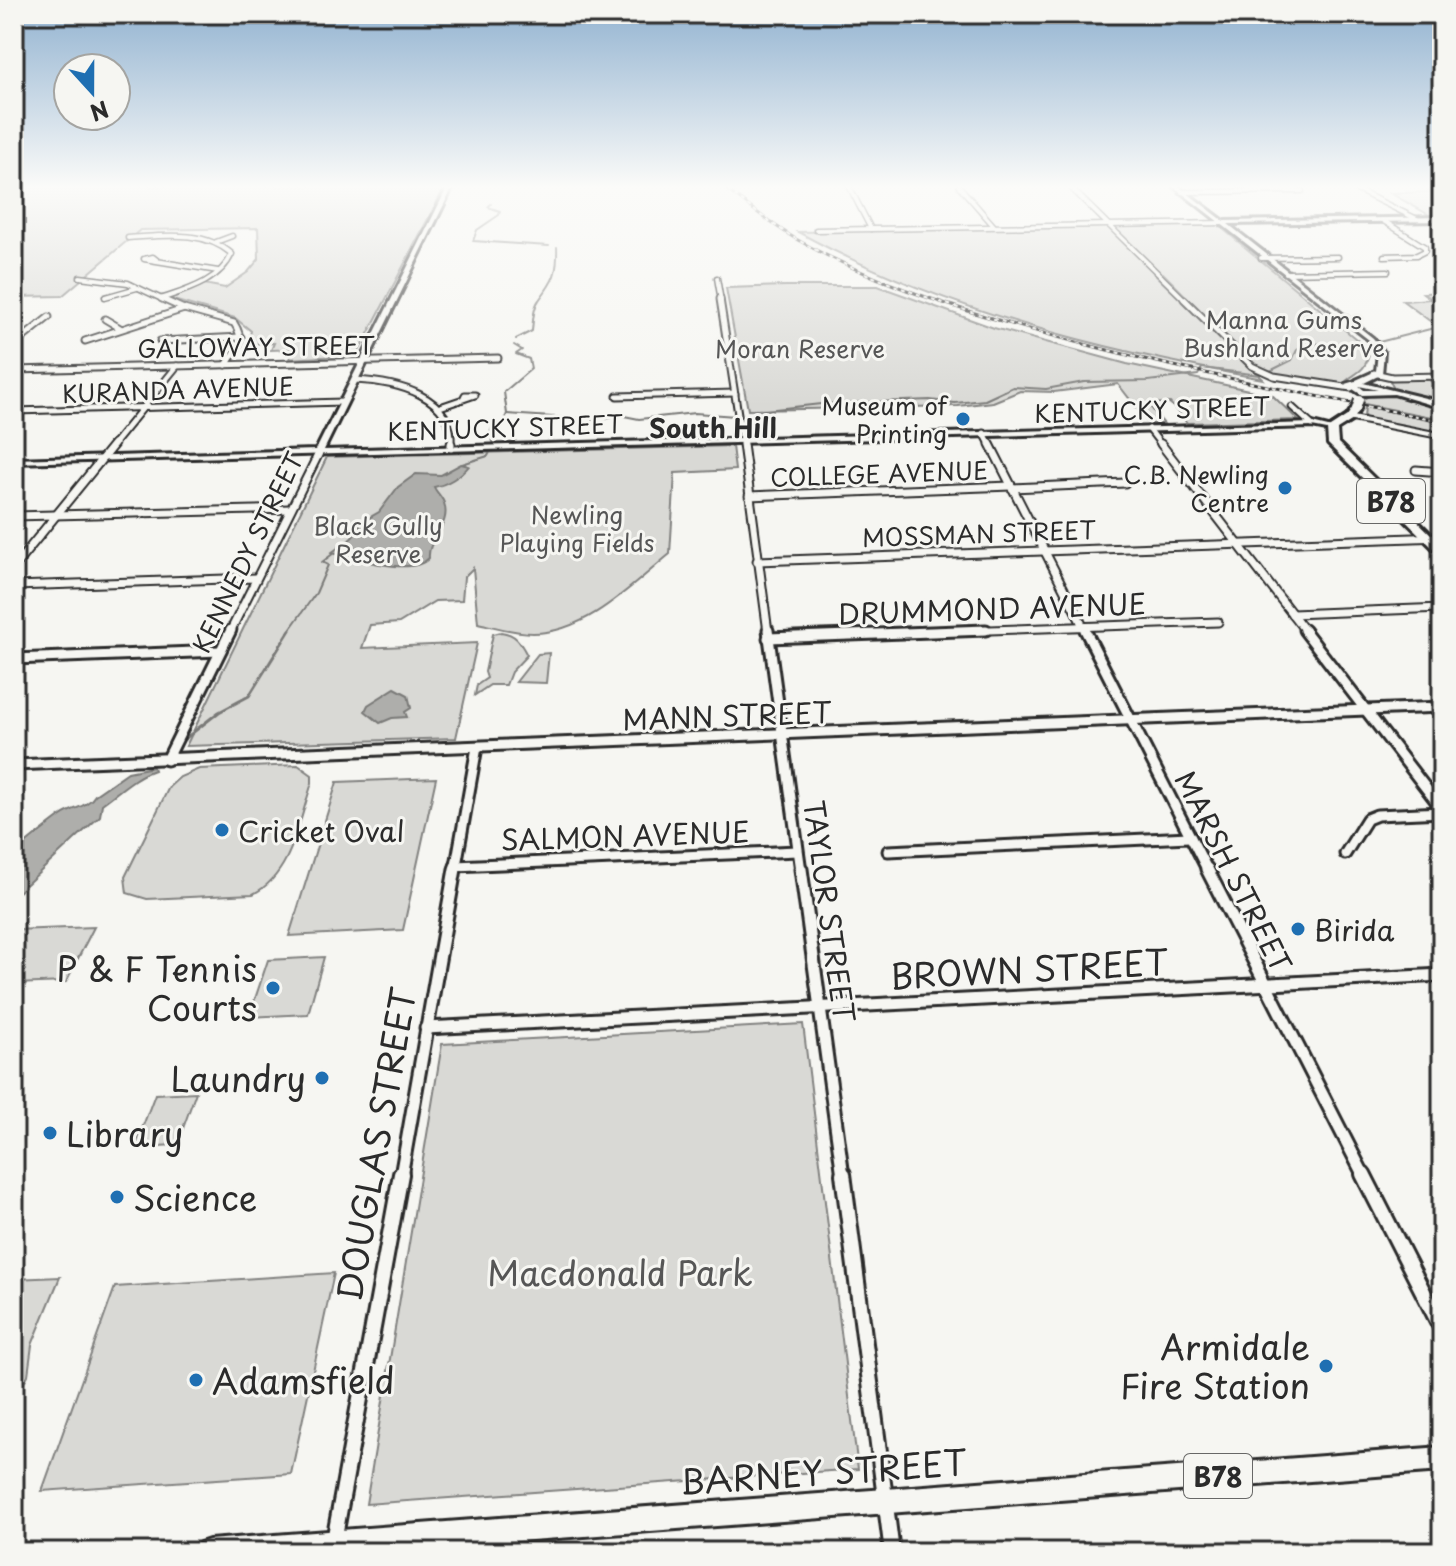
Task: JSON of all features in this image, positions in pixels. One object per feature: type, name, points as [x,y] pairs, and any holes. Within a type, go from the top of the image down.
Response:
[{"type":"main road","points":[[1332,429],[1363,391],[1391,393],[1442,405]]},
{"type":"main road","name":"B78","points":[[1332,429],[1333,444],[1442,551]]},
{"type":"main road","name":"BARNEY STREET","points":[[209,1552],[333,1547],[1442,1459]]},
{"type":"street","points":[[161,299],[199,284],[231,259]]},
{"type":"street","name":"KENNEDY STREET","points":[[167,760],[415,259]]},
{"type":"street","points":[[1144,259],[1254,368],[1274,376],[1363,391],[1442,436]]},
{"type":"street","points":[[1265,259],[1370,347],[1376,359],[1363,391]]},
{"type":"street","points":[[1266,259],[1371,339],[1382,358],[1379,372],[1363,391]]},
{"type":"street","points":[[158,261],[218,271]]},
{"type":"street","points":[[1286,273],[1388,271]]},
{"type":"street","points":[[80,277],[118,281],[184,309],[234,323],[241,337]]},
{"type":"street","name":"TAYLOR STREET","points":[[717,278],[892,1552]]},
{"type":"street","points":[[105,297],[137,288]]},
{"type":"street","points":[[85,341],[184,309]]},
{"type":"street","points":[[14,345],[49,317]]},
{"type":"street","points":[[105,319],[120,328]]},
{"type":"street","points":[[160,341],[241,337]]},
{"type":"street","points":[[226,365],[241,337]]},
{"type":"street","name":"GALLOWAY STREET","points":[[14,370],[498,358]]},
{"type":"street","points":[[14,567],[177,366]]},
{"type":"street","points":[[1363,391],[1392,377],[1442,376]]},
{"type":"street","points":[[355,380],[384,383],[418,394],[440,407],[447,412],[450,421],[451,448]]},
{"type":"street","points":[[617,396],[735,393]]},
{"type":"street","points":[[440,407],[463,399]]},
{"type":"street","name":"KURANDA AVENUE","points":[[14,411],[343,402]]},
{"type":"street","points":[[1292,407],[1312,425]]},
{"type":"street","name":"KENTUCKY STREET","points":[[14,461],[1312,425],[1332,429]]},
{"type":"street","points":[[1149,429],[1442,811]]},
{"type":"street","name":"MARSH STREET","points":[[984,433],[1442,1329]]},
{"type":"street","points":[[1416,470],[1442,472]]},
{"type":"street","name":"COLLEGE AVENUE","points":[[749,496],[1125,483]]},
{"type":"street","points":[[14,516],[290,509]]},
{"type":"street","name":"MOSSMAN STREET","points":[[757,561],[1442,537]]},
{"type":"street","points":[[14,586],[256,578]]},
{"type":"street","points":[[1292,614],[1442,608]]},
{"type":"street","name":"DRUMMOND AVENUE","points":[[768,638],[1218,622]]},
{"type":"street","points":[[14,659],[220,651]]},
{"type":"street","name":"MANN STREET","points":[[14,765],[1442,707]]},
{"type":"street","name":"DOUGLAS STREET","points":[[333,1547],[477,747]]},
{"type":"street","points":[[1345,854],[1367,819],[1377,815],[1442,811]]},
{"type":"street","points":[[888,851],[1189,837]]},
{"type":"street","name":"SALMON AVENUE","points":[[455,866],[797,851]]},
{"type":"street","name":"BROWN STREET","points":[[426,1028],[1442,975]]},
{"type":"green space","points":[[14,259],[106,259],[62,296],[14,297]]},
{"type":"green space","points":[[259,259],[407,259],[357,355],[289,359],[295,349],[271,350],[274,343],[248,344],[251,331],[235,318],[170,299],[204,284],[225,288],[248,272]]},
{"type":"green space","name":"Manna Gums Bushland Reserve","points":[[1259,259],[1367,348],[1369,355],[1360,371],[1342,386],[1276,375],[1257,368],[1163,273],[1154,274],[1263,379],[1144,355],[1024,324],[908,284],[852,260]]},
{"type":"green space","name":"Moran Reserve","points":[[878,286],[994,328],[1127,364],[1272,395],[1298,420],[1187,423],[1170,403],[1148,404],[1164,424],[1149,424],[1118,384],[1054,392],[1020,391],[993,402],[958,406],[748,410],[726,288]]},
{"type":"green space","points":[[1442,292],[1442,330],[1403,301],[1431,299],[1423,293]]},
{"type":"green space","points":[[1389,379],[1429,380],[1442,389],[1442,401],[1394,389]]},
{"type":"green space","points":[[1374,393],[1442,407],[1442,419],[1364,404],[1363,399]]},
{"type":"green space","points":[[1365,406],[1442,422],[1442,435],[1364,418]]},
{"type":"green space","points":[[732,446],[735,470],[675,473],[670,554],[624,593],[590,616],[553,631],[533,633],[478,623],[473,568],[464,577],[462,600],[435,601],[399,623],[370,625],[362,648],[477,643],[456,738],[186,746],[327,457]]},
{"type":"green space","points":[[501,632],[517,639],[527,655],[511,672],[506,685],[490,685],[475,695],[477,685],[487,678],[485,672],[493,634]]},
{"type":"green space","points":[[549,653],[546,683],[516,682],[538,654]]},
{"type":"green space","name":"Cricket Oval","points":[[298,765],[312,775],[312,783],[292,845],[277,874],[266,885],[253,894],[147,899],[127,893],[125,877],[169,787],[180,777],[199,769]]},
{"type":"green space","points":[[436,778],[403,930],[289,936],[337,782]]},
{"type":"green space","points":[[94,927],[66,982],[14,984],[14,930]]},
{"type":"green space","points":[[324,957],[308,1014],[249,1017],[268,960]]},
{"type":"green space","name":"Macdonald Park","points":[[803,1024],[858,1469],[366,1504],[442,1044]]},
{"type":"green space","points":[[196,1092],[177,1145],[135,1147],[155,1094]]},
{"type":"green space","name":"Adamsfield","points":[[334,1273],[291,1474],[42,1491],[115,1287]]},
{"type":"green space","points":[[60,1277],[32,1345],[28,1375],[14,1401],[14,1279]]},
{"type":"shaded area","points":[[461,464],[469,466],[453,480],[434,487],[446,511],[429,558],[410,566],[397,566],[331,553],[352,537],[360,523],[379,512],[398,487],[416,474],[441,475]]},
{"type":"shaded area","points":[[395,688],[408,695],[411,708],[405,712],[407,717],[380,723],[365,711],[368,705]]},
{"type":"shaded area","points":[[153,767],[154,770],[134,780],[102,804],[100,816],[14,896],[14,854],[61,816],[88,802],[128,772]]},
{"type":"waterway","points":[[516,339],[532,331],[537,303],[554,276],[557,259]]},
{"type":"waterway","points":[[1379,342],[1442,326]]},
{"type":"waterway","points":[[1268,372],[1292,360],[1297,350],[1307,344],[1356,343]]},
{"type":"waterway","points":[[507,414],[504,392],[531,369],[529,359],[516,354],[522,350],[514,345]]},
{"type":"waterway","points":[[507,414],[596,420],[619,415],[639,419],[695,413],[749,417],[766,410],[821,404],[985,400],[1013,387],[1046,389],[1084,382],[1148,381],[1198,375],[1202,368],[1260,375]]},
{"type":"waterway","points":[[462,464],[488,456],[494,444],[490,434],[492,428],[503,423],[507,414]]},
{"type":"waterway","points":[[288,632],[316,593],[328,565],[322,562],[334,553]]},
{"type":"waterway","points":[[182,741],[219,712],[249,696],[290,630]]},
{"type":"railway","points":[[835,259],[878,279],[964,310],[1074,341],[1178,367],[1442,421]]},
{"type":"place","name":"Museum of Printing","points":[[963,419]]},
{"type":"place","name":"C.B. Newling Centre","points":[[1285,488]]},
{"type":"place","name":"Cricket Oval","points":[[222,830]]},
{"type":"place","name":"Birida","points":[[1298,929]]},
{"type":"place","name":"P & F Tennis Courts","points":[[273,988]]},
{"type":"place","name":"Laundry","points":[[322,1078]]},
{"type":"place","name":"Library","points":[[50,1133]]},
{"type":"place","name":"Science","points":[[117,1197]]},
{"type":"place","name":"Armidale Fire Station","points":[[1326,1366]]},
{"type":"place","name":"Adamsfield","points":[[196,1380]]},
{"type":"district","name":"South Hill","points":[[713,427]]},
{"type":"park label","name":"Newling Playing Fields","points":[[577,528]]},
{"type":"park label","name":"Black Gully Reserve","points":[[378,539]]}]
